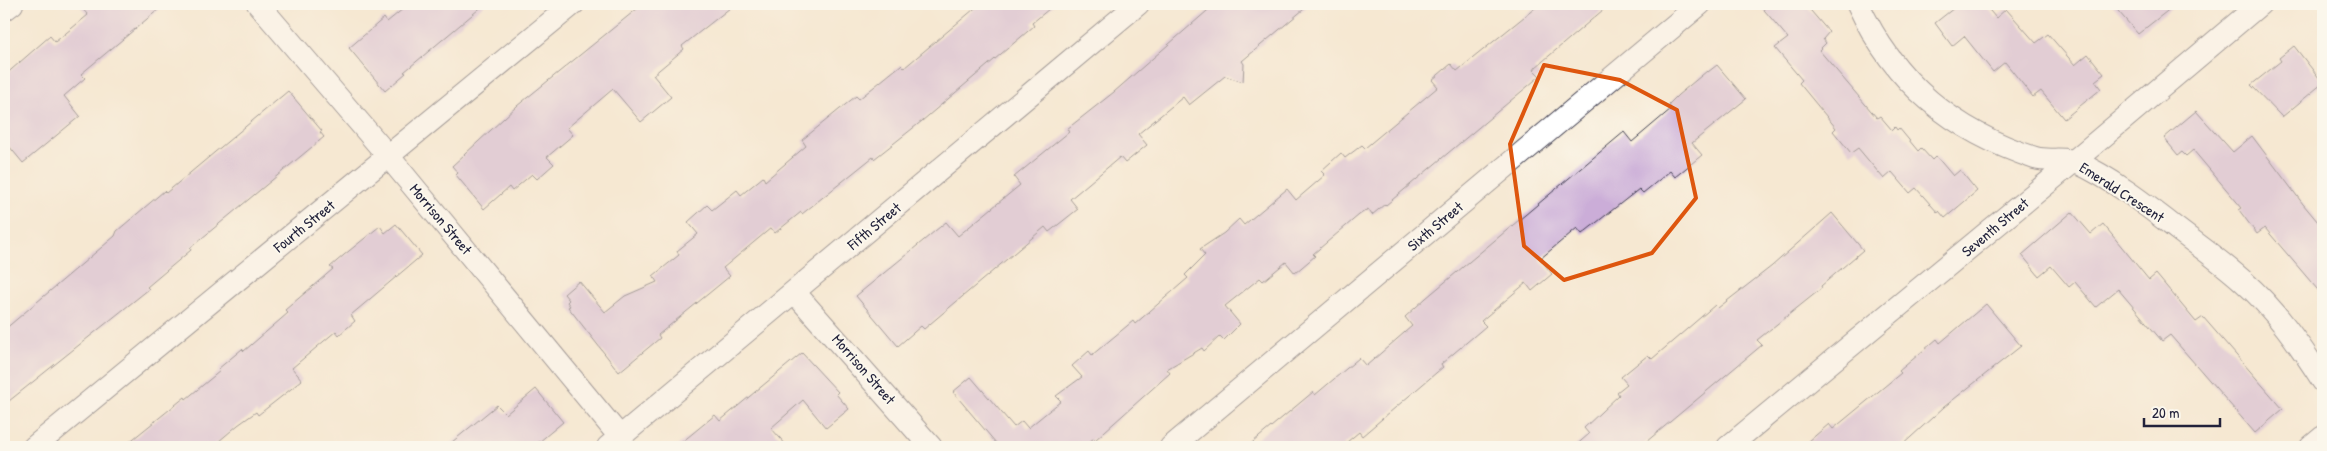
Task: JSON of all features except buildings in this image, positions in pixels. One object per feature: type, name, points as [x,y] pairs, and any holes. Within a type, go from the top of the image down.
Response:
[{"type":"street","points":[[4,10],[12,4]]},
{"type":"street","name":"Morrison Street","points":[[258,4],[389,157],[614,442]]},
{"type":"street","name":"Fourth Street","points":[[34,447],[389,157],[572,4]]},
{"type":"street","name":"Fifth Street","points":[[614,442],[1138,4]]},
{"type":"street","name":"Sixth Street","points":[[1171,447],[1700,4]]},
{"type":"street","name":"Emerald Crescent","points":[[1858,4],[1886,54],[1907,81],[1930,103],[1959,123],[2000,145],[2038,159],[2074,161],[2142,201],[2244,281],[2294,337],[2323,381]]},
{"type":"street","name":"Seventh Street","points":[[1728,447],[2074,161],[2260,4]]},
{"type":"street","name":"Morrison Street","points":[[795,292],[931,447]]},
{"type":"street","points":[[2311,447],[2323,437]]},
{"type":"highlighted area","points":[[1544,65],[1620,80],[1677,110],[1696,198],[1652,253],[1564,280],[1524,246],[1510,144]]}]
